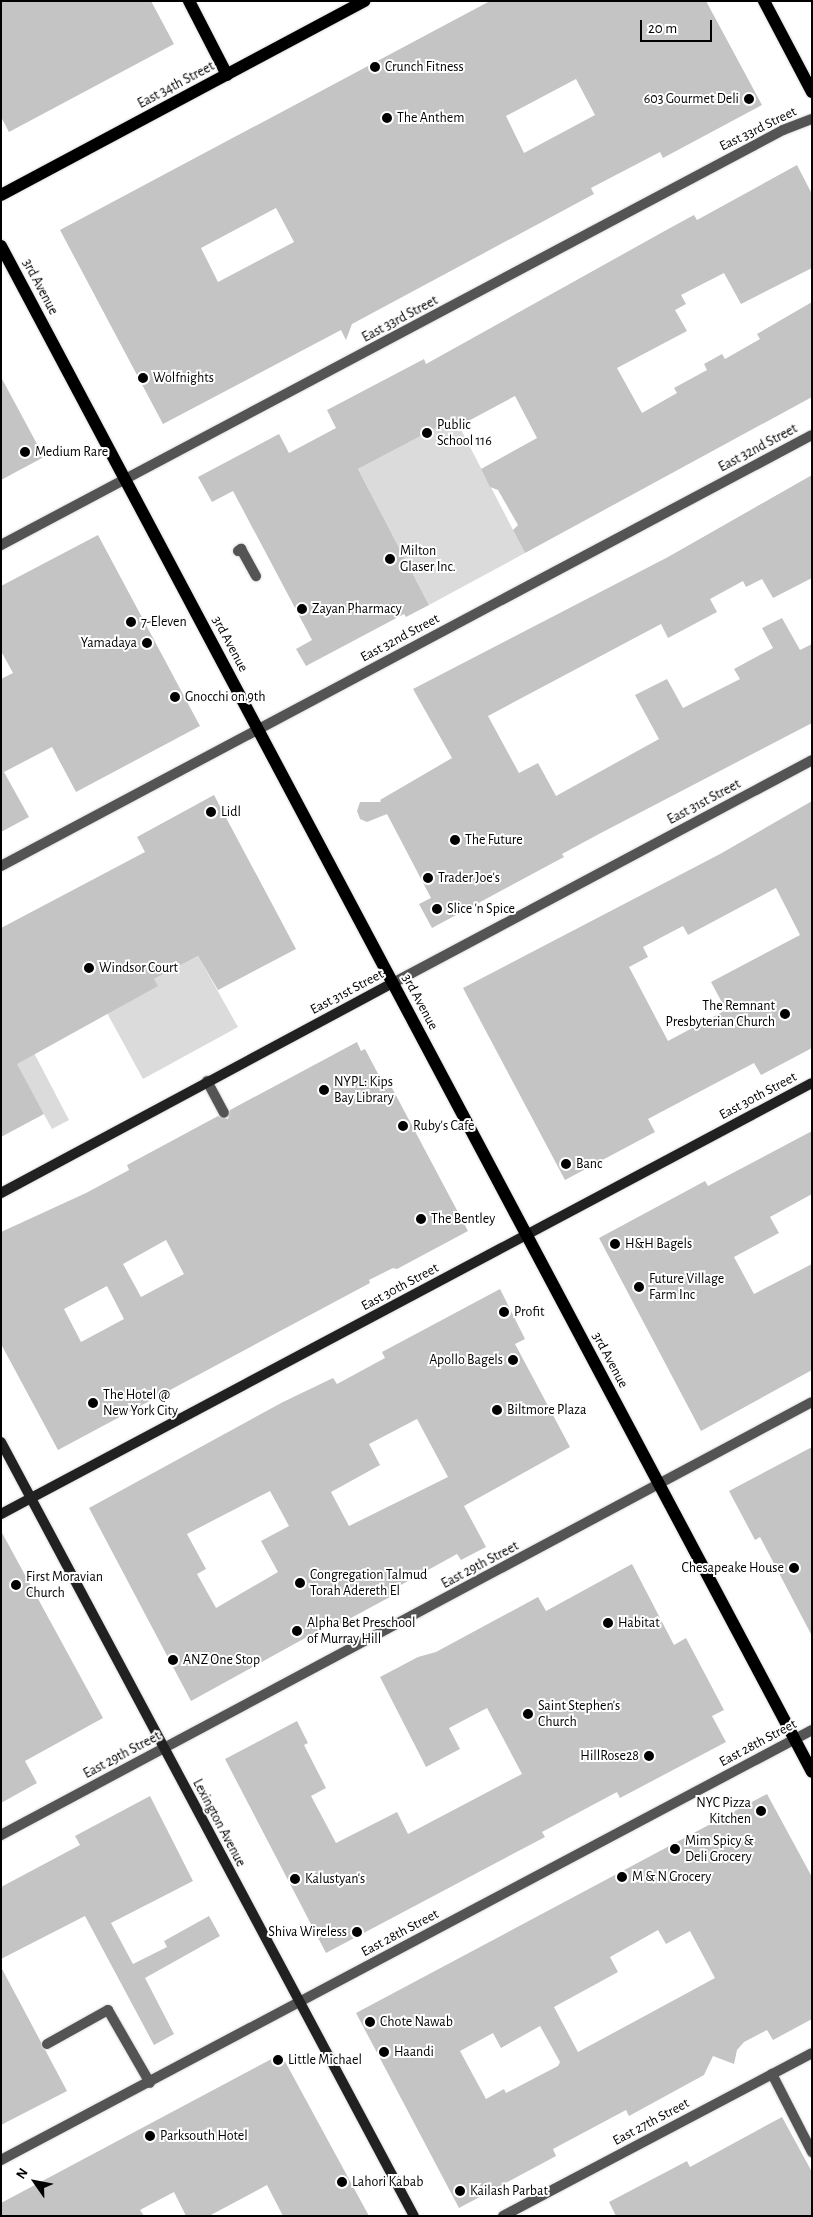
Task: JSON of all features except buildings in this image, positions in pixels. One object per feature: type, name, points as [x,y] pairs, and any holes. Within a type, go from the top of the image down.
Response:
[{"type":"main road","points":[[189,1],[227,75]]},
{"type":"main road","name":"East 34th Street","points":[[1,195],[365,1]]},
{"type":"main road","points":[[764,1],[812,92]]},
{"type":"main road","name":"3rd Avenue","points":[[1,246],[812,1772]]},
{"type":"street","name":"East 33rd Street","points":[[1,545],[783,130],[812,119]]},
{"type":"street","name":"East 32nd Street","points":[[1,866],[812,435]]},
{"type":"street","points":[[238,551],[241,550],[256,576]]},
{"type":"street","name":"East 31st Street","points":[[1,1193],[207,1081],[812,760]]},
{"type":"street","points":[[207,1081],[224,1113]]},
{"type":"street","name":"East 30th Street","points":[[1,1514],[812,1083]]},
{"type":"street","name":"East 29th Street","points":[[1,1835],[812,1402]]},
{"type":"street","name":"Lexington Avenue","points":[[1,1442],[414,2216]]},
{"type":"street","name":"East 28th Street","points":[[1,2160],[150,2083],[812,1730]]},
{"type":"street","points":[[47,2044],[108,2010],[150,2083]]},
{"type":"street","name":"East 27th Street","points":[[503,2216],[812,2053]]},
{"type":"street","points":[[772,2074],[812,2152]]},
{"type":"shaded area","points":[[455,418],[525,553],[429,605],[358,469]]},
{"type":"shaded area","points":[[198,956],[238,1027],[143,1079],[107,1013],[157,986],[154,979]]},
{"type":"shaded area","points":[[33,1051],[69,1120],[52,1129],[15,1061]]},
{"type":"place","name":"Crunch Fitness","points":[[375,67]]},
{"type":"place","name":"603 Gourmet Deli","points":[[749,99]]},
{"type":"place","name":"The Anthem","points":[[387,118]]},
{"type":"place","name":"Wolfnights","points":[[143,378]]},
{"type":"place","name":"Public School 116","points":[[427,433]]},
{"type":"place","name":"Medium Rare","points":[[25,452]]},
{"type":"place","name":"Milton Glaser Inc.","points":[[390,559]]},
{"type":"place","name":"Zayan Pharmacy","points":[[302,609]]},
{"type":"place","name":"7-Eleven","points":[[131,622]]},
{"type":"place","name":"Yamadaya","points":[[147,643]]},
{"type":"place","name":"Gnocchi on 9th","points":[[175,697]]},
{"type":"place","name":"Lidl","points":[[211,812]]},
{"type":"place","name":"The Future","points":[[455,840]]},
{"type":"place","name":"Trader Joe's","points":[[428,878]]},
{"type":"place","name":"Slice 'n Spice","points":[[437,909]]},
{"type":"place","name":"Windsor Court","points":[[89,968]]},
{"type":"place","name":"The Remnant Presbyterian Church","points":[[785,1014]]},
{"type":"place","name":"NYPL: Kips Bay Library","points":[[324,1090]]},
{"type":"place","name":"Ruby's Cafe","points":[[403,1126]]},
{"type":"place","name":"Banc","points":[[566,1164]]},
{"type":"place","name":"The Bentley","points":[[421,1219]]},
{"type":"place","name":"H&H Bagels","points":[[615,1244]]},
{"type":"place","name":"Future Village Farm Inc","points":[[639,1287]]},
{"type":"place","name":"Profit","points":[[504,1312]]},
{"type":"place","name":"Apollo Bagels","points":[[513,1360]]},
{"type":"place","name":"The Hotel @ New York City","points":[[93,1403]]},
{"type":"place","name":"Biltmore Plaza","points":[[497,1410]]},
{"type":"place","name":"Chesapeake House","points":[[794,1568]]},
{"type":"place","name":"Congregation Talmud Torah Adereth El","points":[[300,1583]]},
{"type":"place","name":"First Moravian Church","points":[[16,1585]]},
{"type":"place","name":"Habitat","points":[[608,1623]]},
{"type":"place","name":"Alpha Bet Preschool of Murray Hill","points":[[297,1631]]},
{"type":"place","name":"ANZ One Stop","points":[[173,1660]]},
{"type":"place","name":"Saint Stephen's Church","points":[[528,1714]]},
{"type":"place","name":"HillRose28","points":[[649,1756]]},
{"type":"place","name":"NYC Pizza Kitchen","points":[[761,1811]]},
{"type":"place","name":"Mim Spicy & Deli Grocery","points":[[675,1849]]},
{"type":"place","name":"M & N Grocery","points":[[622,1877]]},
{"type":"place","name":"Kalustyan's","points":[[295,1879]]},
{"type":"place","name":"Shiva Wireless","points":[[357,1932]]},
{"type":"place","name":"Chote Nawab","points":[[370,2022]]},
{"type":"place","name":"Haandi","points":[[384,2052]]},
{"type":"place","name":"Little Michael","points":[[278,2060]]},
{"type":"place","name":"Parksouth Hotel","points":[[150,2136]]},
{"type":"place","name":"Lahori Kabab","points":[[342,2182]]},
{"type":"place","name":"Kailash Parbat","points":[[460,2191]]}]
